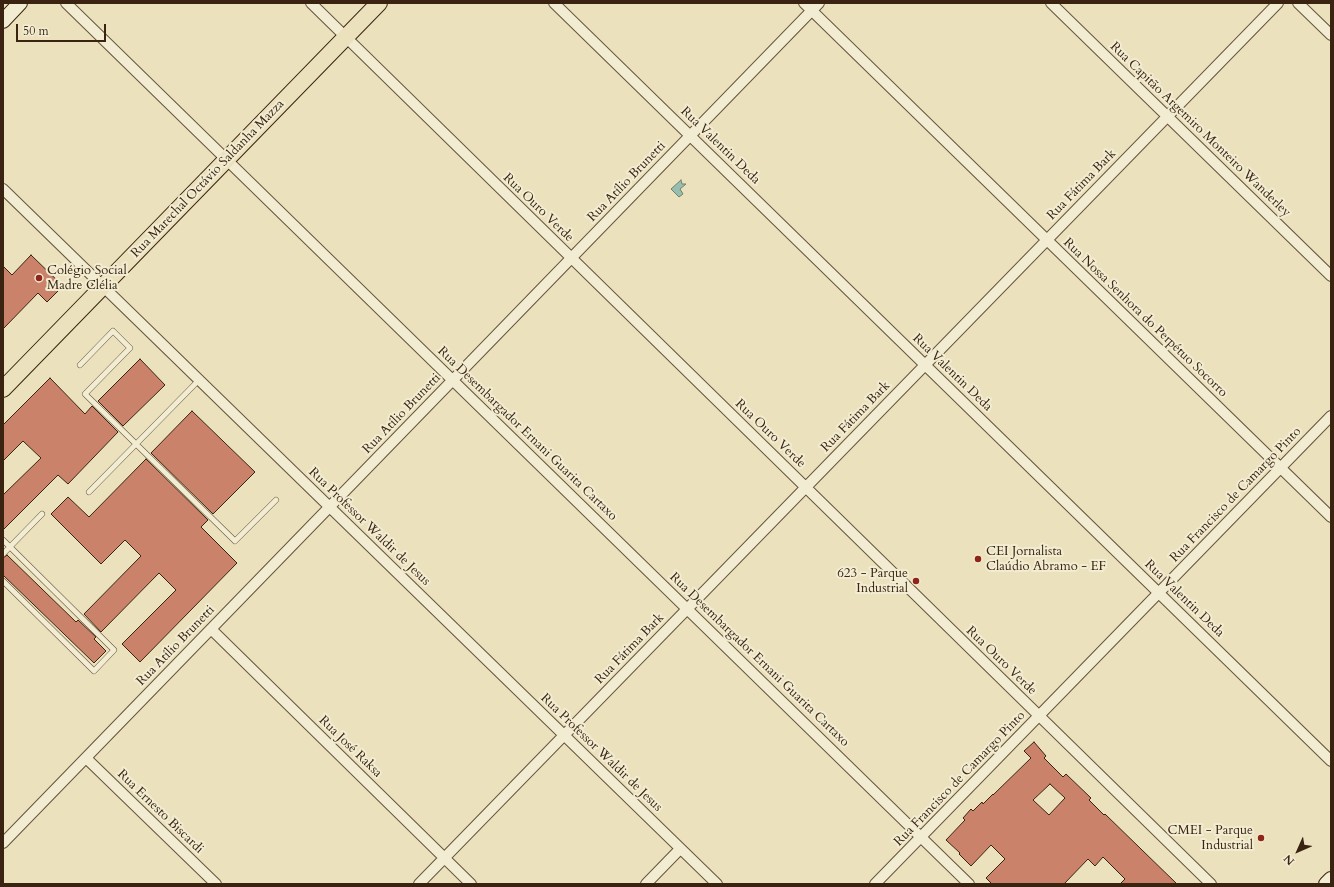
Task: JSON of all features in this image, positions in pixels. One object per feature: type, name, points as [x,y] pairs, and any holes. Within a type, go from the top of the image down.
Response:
[{"type":"main road","name":"Rua Marechal Octávio Saldanha Mazza","points":[[3,389],[379,3]]},
{"type":"street","points":[[3,21],[20,3]]},
{"type":"street","name":"Rua Desembargador Ernani Guarita Cartaxo","points":[[66,3],[969,884]]},
{"type":"street","name":"Rua Ouro Verde","points":[[311,3],[1211,884]]},
{"type":"street","name":"Rua Valentin Deda","points":[[554,3],[1331,761]]},
{"type":"street","name":"Rua Capitão Argemiro Monteiro Wanderley","points":[[1051,3],[1331,276]]},
{"type":"street","name":"Rua Fátima Bark","points":[[419,884],[1278,3]]},
{"type":"street","points":[[1298,3],[1331,35]]},
{"type":"street","name":"Rua Atílio Brunetti","points":[[3,843],[690,136],[812,5]]},
{"type":"street","name":"Rua Nossa Senhora do Perpétuo Socorro","points":[[812,5],[1047,240],[1331,516]]},
{"type":"street","name":"Rua Professor Waldir de Jesus","points":[[3,189],[717,884]]},
{"type":"street","name":"Rua Francisco de Camargo Pinto","points":[[875,884],[1331,416]]},
{"type":"street","name":"Rua José Raksa","points":[[211,629],[471,884]]},
{"type":"street","name":"Rua Ernesto Biscardi","points":[[86,758],[216,884]]},
{"type":"street","points":[[646,884],[680,848]]},
{"type":"street","points":[[1326,884],[1331,878]]},
{"type":"lane","points":[[80,365],[113,331],[130,348],[85,394],[235,541],[276,500]]},
{"type":"lane","points":[[89,492],[199,380]]},
{"type":"lane","points":[[3,554],[42,514]]},
{"type":"lane","points":[[3,540],[114,650],[94,671],[3,581]]},
{"type":"shaded area","points":[[681,180],[682,184],[686,184],[680,189],[683,194],[679,197],[671,189]]},
{"type":"building","points":[[31,255],[63,286],[47,302],[38,293],[3,329],[3,266],[12,275]]},
{"type":"building","points":[[140,359],[165,385],[123,426],[98,401]]},
{"type":"building","points":[[50,378],[85,414],[92,406],[118,432],[68,484],[58,475],[3,530],[3,495],[41,458],[23,441],[3,461],[3,425]]},
{"type":"building","points":[[192,411],[255,472],[213,514],[151,453]]},
{"type":"building","points":[[146,459],[208,520],[201,527],[237,563],[140,662],[122,644],[176,590],[159,573],[101,632],[84,614],[141,556],[125,540],[101,564],[51,514],[68,497],[89,517]]},
{"type":"building","points":[[7,555],[76,622],[78,620],[96,637],[94,639],[106,651],[94,663],[3,575],[3,558]]},
{"type":"building","points":[[1034,742],[1046,756],[1044,758],[1063,777],[1066,774],[1091,798],[1089,800],[1104,815],[1105,814],[1177,884],[1120,884],[1125,879],[1103,857],[1095,866],[1088,859],[1064,884],[992,884],[986,878],[1005,859],[991,845],[971,866],[946,840],[965,820],[963,818],[971,809],[973,811],[982,802],[983,804],[1031,758],[1024,751]],"holes":[[[1050,784],[1065,798],[1049,815],[1033,800]]]},
{"type":"place","name":"Colégio Social Madre Clélia","points":[[39,278]]},
{"type":"place","name":"CEI Jornalista Claúdio Abramo - EF","points":[[978,559]]},
{"type":"place","name":"623 - Parque Industrial","points":[[916,581]]},
{"type":"place","name":"CMEI - Parque Industrial","points":[[1261,838]]}]
